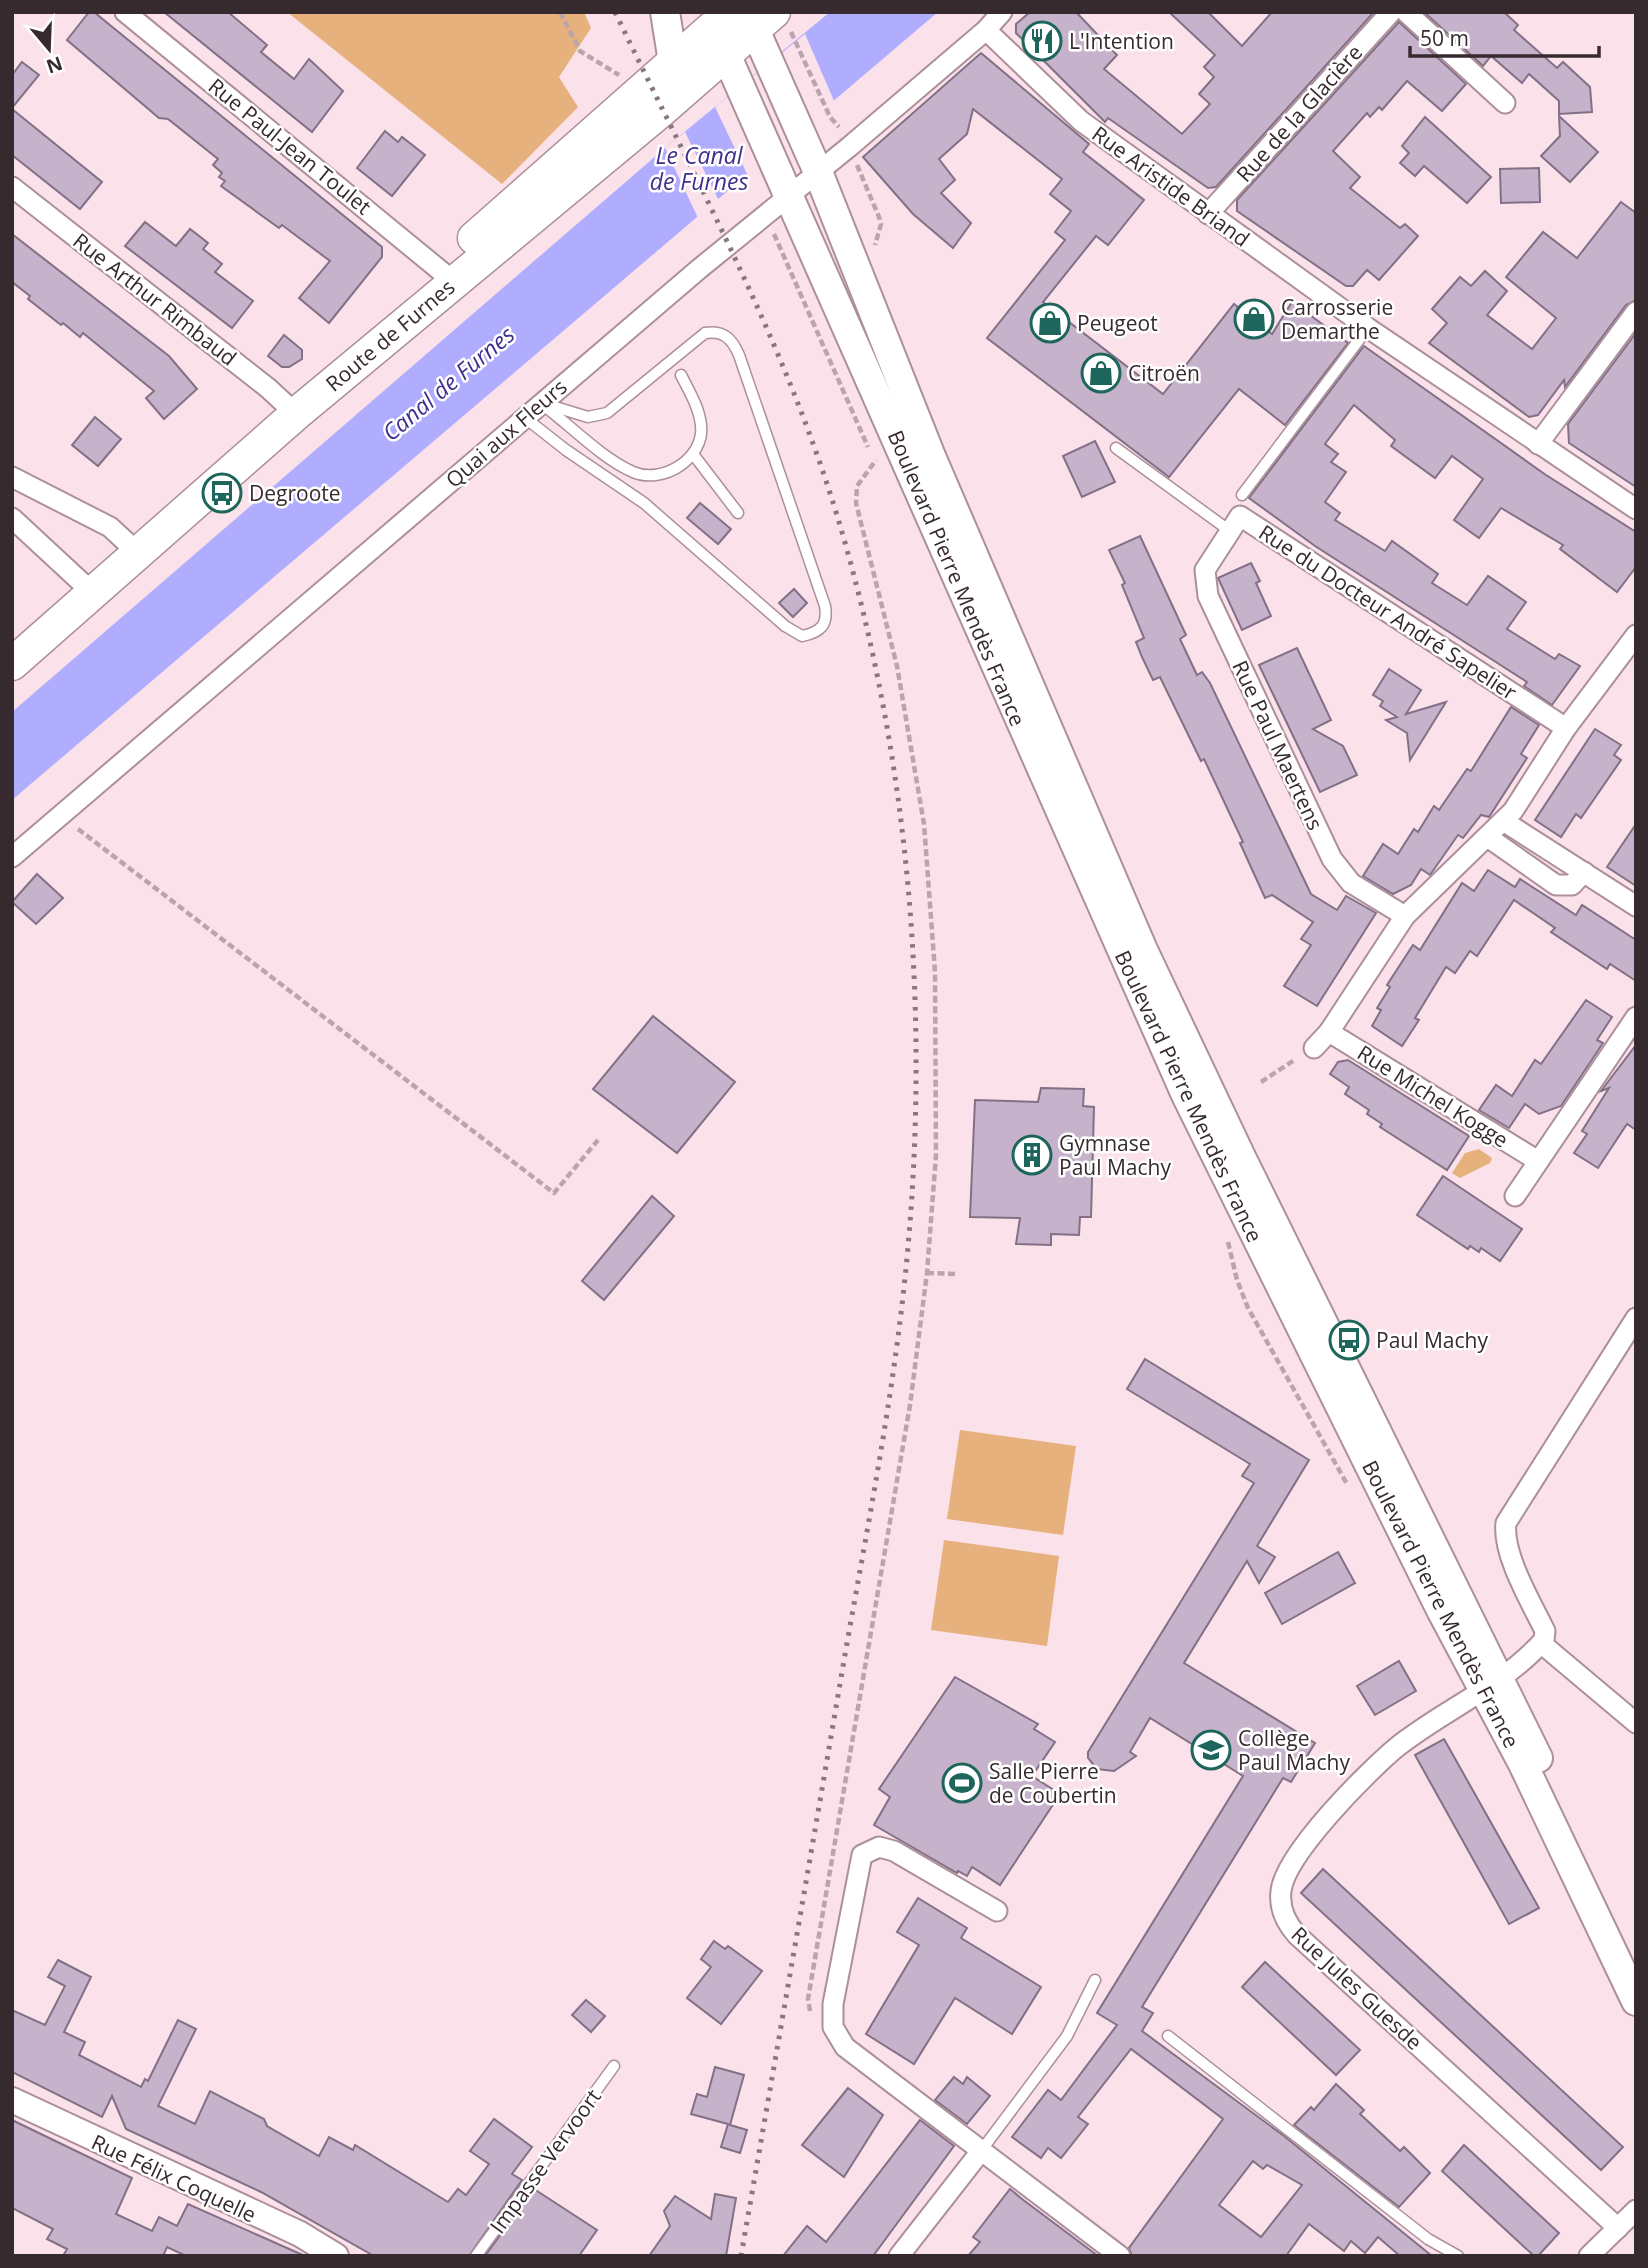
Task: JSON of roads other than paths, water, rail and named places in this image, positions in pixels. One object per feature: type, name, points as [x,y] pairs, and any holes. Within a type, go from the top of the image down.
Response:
[{"type":"main road","points":[[665,12],[673,62]]},
{"type":"main road","name":"Route de Furnes","points":[[446,274],[636,94],[673,62],[738,17]]},
{"type":"main road","name":"Route de Furnes","points":[[12,664],[86,586],[131,545],[446,274],[726,55],[738,17]]},
{"type":"main road","name":"Boulevard Pierre Mendès France","points":[[738,17],[818,172],[946,492],[1143,950],[1492,1685],[1523,1764],[1636,2001]]},
{"type":"main road","name":"Boulevard Pierre Mendès France","points":[[726,55],[1186,1095],[1492,1685],[1636,1974]]},
{"type":"main road","name":"Route de Furnes","points":[[12,636],[86,586]]},
{"type":"street","name":"Rue Paul-Jean Toulet","points":[[125,12],[446,274]]},
{"type":"street","name":"Quai aux Fleurs","points":[[12,857],[524,417],[765,215],[785,184],[818,172],[986,30],[1002,12]]},
{"type":"street","name":"Rue de la Glacière","points":[[1208,214],[1391,12]]},
{"type":"street","points":[[1406,12],[1505,103]]},
{"type":"street","name":"Rue Aristide Briand","points":[[986,30],[1081,121],[1368,328],[1636,509]]},
{"type":"street","name":"Rue Arthur Rimbaud","points":[[12,187],[290,408]]},
{"type":"street","points":[[1538,444],[1636,312]]},
{"type":"street","points":[[12,477],[110,527],[131,545]]},
{"type":"street","points":[[12,518],[86,586]]},
{"type":"street","name":"Rue du Docteur André Sapelier","points":[[1230,531],[1566,728]]},
{"type":"street","name":"Rue Paul Maertens","points":[[1230,531],[1205,570],[1208,596],[1332,859],[1351,883],[1405,916]]},
{"type":"street","points":[[1314,1048],[1329,1032],[1405,916],[1505,822],[1566,728],[1636,635]]},
{"type":"street","points":[[1505,822],[1636,906]]},
{"type":"street","points":[[1489,838],[1556,886],[1572,885],[1584,872]]},
{"type":"street","points":[[1515,1196],[1636,1017]]},
{"type":"street","name":"Rue Michel Kogge","points":[[1329,1032],[1538,1161]]},
{"type":"street","points":[[1636,1318],[1506,1523],[1505,1533],[1510,1553],[1545,1633],[1542,1643],[1636,1723]]},
{"type":"street","name":"Rue Jules Guesde","points":[[1542,1643],[1492,1685],[1415,1734],[1382,1761],[1311,1837],[1293,1864],[1281,1891],[1286,1920],[1297,1935],[1618,2228]]},
{"type":"street","points":[[997,1911],[894,1851],[879,1847],[867,1851],[858,1864],[832,2010],[834,2027],[845,2047],[1120,2256]]},
{"type":"street","name":"Rue Félix Coquelle","points":[[12,2100],[300,2234],[336,2256]]},
{"type":"street","points":[[899,2256],[981,2151]]},
{"type":"street","points":[[1589,2256],[1636,2210]]},
{"type":"lane","points":[[1242,495],[1368,328]]},
{"type":"lane","points":[[524,417],[566,450],[651,508],[796,634],[810,634],[823,627],[826,622],[825,606],[743,367],[729,338],[723,334],[705,333],[615,407],[597,416],[580,415],[541,403]]},
{"type":"lane","points":[[541,403],[606,455],[634,472],[645,476],[663,474],[682,464],[693,454],[701,427],[696,407],[681,375]]},
{"type":"lane","points":[[1116,448],[1230,531]]},
{"type":"lane","points":[[693,454],[738,513]]},
{"type":"lane","points":[[981,2151],[1067,2036],[1083,2010],[1095,1980]]},
{"type":"lane","points":[[1168,2036],[1427,2239],[1458,2256]]},
{"type":"lane","name":"Impasse Vervoort","points":[[477,2256],[614,2066]]},
{"type":"water","name":"Le Canal de Furnes","points":[[830,12],[938,12],[12,800],[12,712],[665,148]]},
{"type":"railway","points":[[615,12],[766,326],[793,391],[839,522],[881,697],[907,875],[914,965],[915,1145],[897,1345],[741,2256]]},
{"type":"place","name":"L'Intention","points":[[1042,41]]},
{"type":"place","name":"Carrosserie Demarthe","points":[[1254,319]]},
{"type":"place","name":"Peugeot","points":[[1050,323]]},
{"type":"place","name":"Citroën","points":[[1101,373]]},
{"type":"place","name":"Degroote","points":[[222,493]]},
{"type":"place","name":"Gymnase Paul Machy","points":[[1032,1155]]},
{"type":"place","name":"Paul Machy","points":[[1349,1340]]},
{"type":"place","name":"Collège Paul Machy","points":[[1211,1750]]},
{"type":"place","name":"Salle Pierre de Coubertin","points":[[962,1783]]},
{"type":"water label","name":"Canal de Furnes","points":[[448,383]]}]
